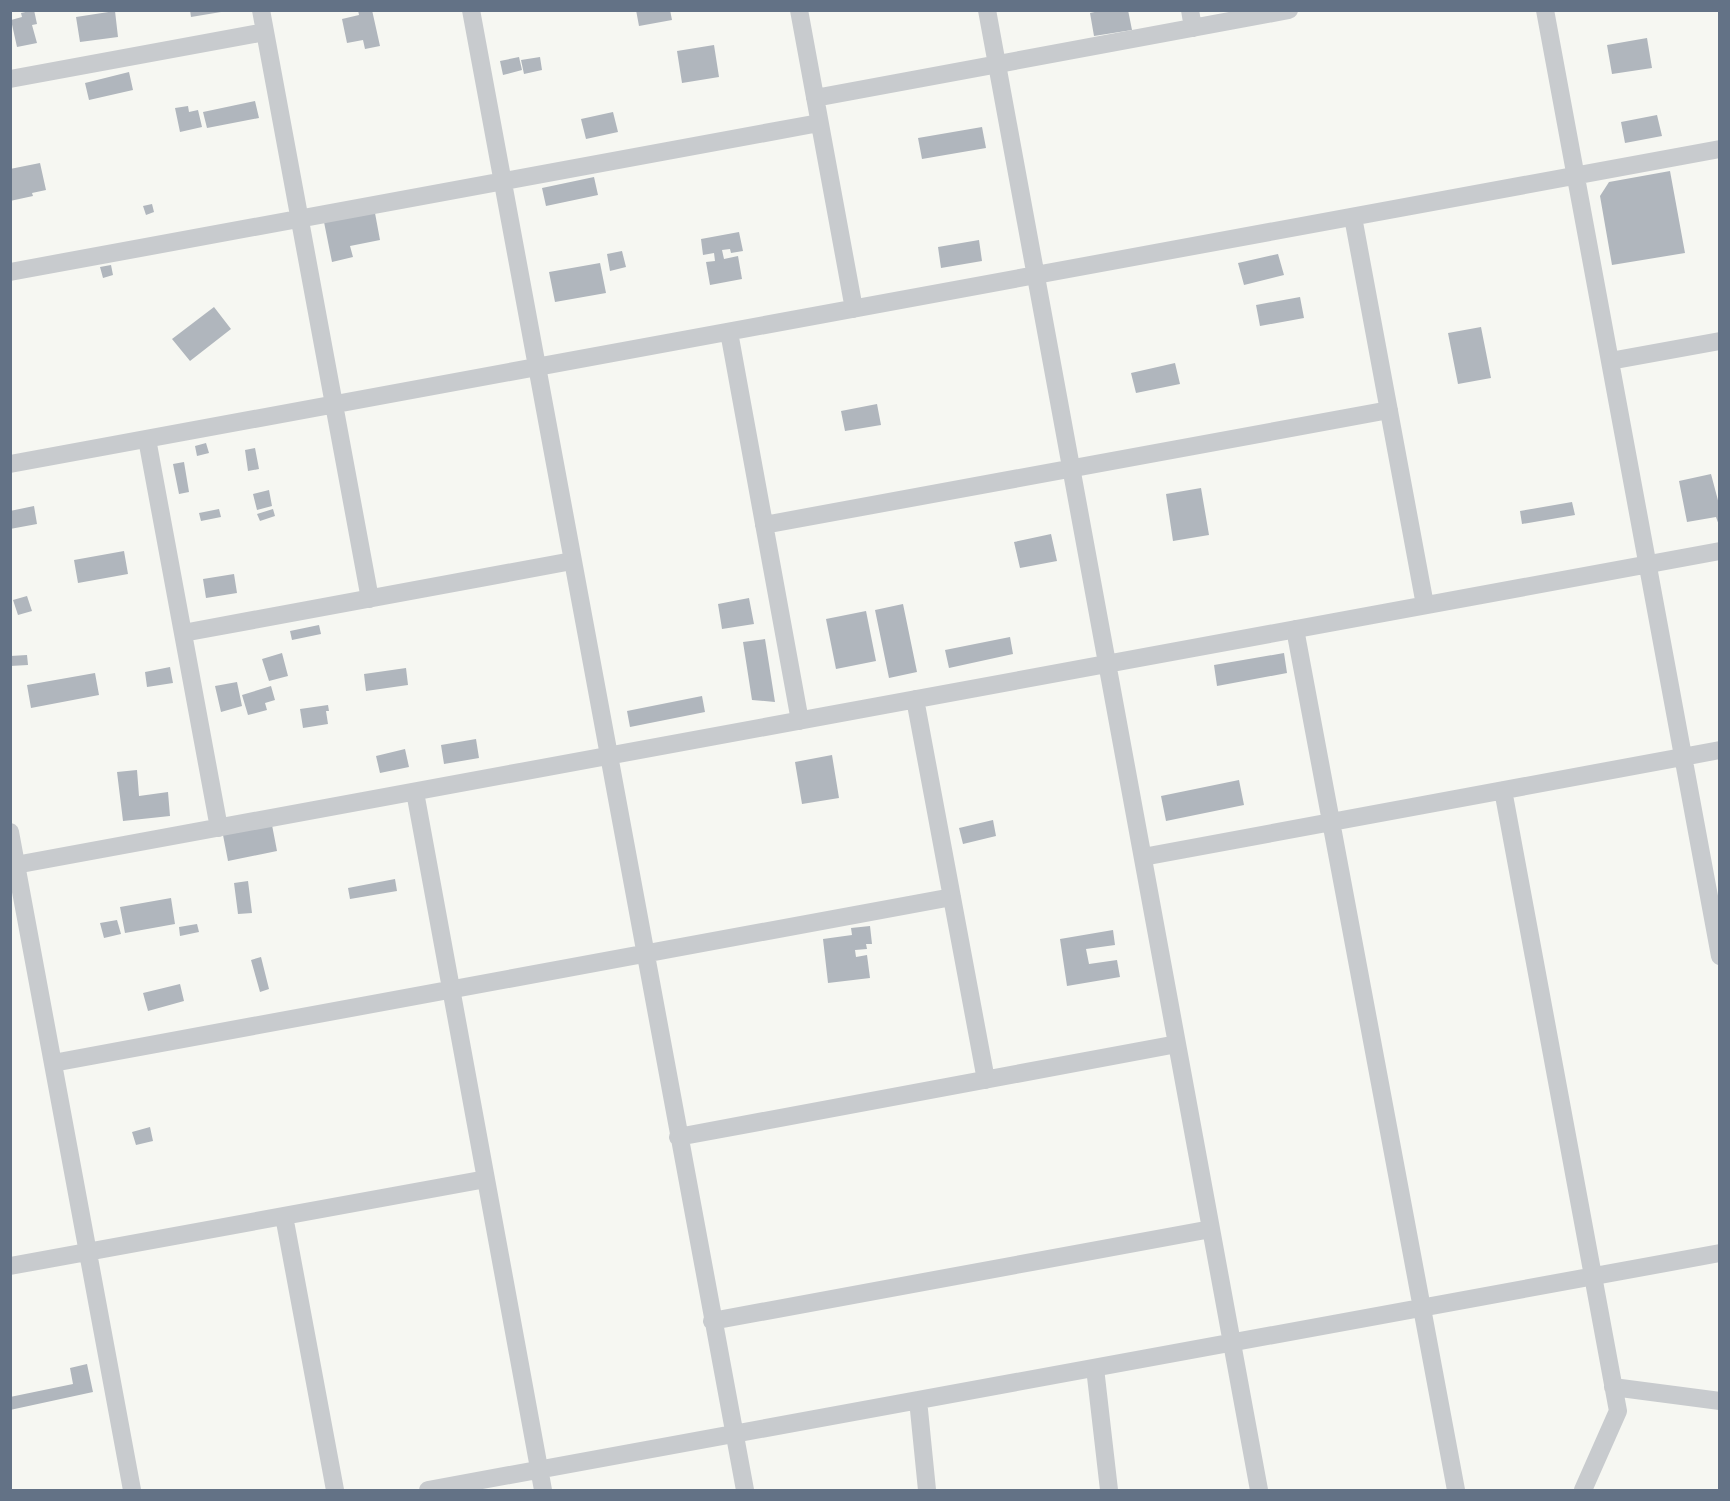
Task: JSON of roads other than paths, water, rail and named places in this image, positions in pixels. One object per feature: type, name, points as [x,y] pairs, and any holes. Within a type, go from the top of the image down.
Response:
[{"type":"street","points":[[261,10],[370,599]]},
{"type":"street","points":[[471,10],[745,1491]]},
{"type":"street","points":[[799,10],[854,309]]},
{"type":"street","points":[[987,10],[1259,1491]]},
{"type":"street","points":[[815,98],[997,64],[1192,19],[1289,10]]},
{"type":"street","points":[[1545,10],[1719,953]]},
{"type":"street","points":[[10,79],[266,32]]},
{"type":"street","points":[[10,272],[819,123]]},
{"type":"street","points":[[10,464],[1719,149]]},
{"type":"street","points":[[1353,217],[1425,605]]},
{"type":"street","points":[[729,332],[800,721]]},
{"type":"street","points":[[1610,361],[1719,340]]},
{"type":"street","points":[[764,525],[1389,410]]},
{"type":"street","points":[[147,439],[219,828]]},
{"type":"street","points":[[14,866],[1719,551]]},
{"type":"street","points":[[183,633],[572,561]]},
{"type":"street","points":[[1295,629],[1456,1491]]},
{"type":"street","points":[[915,699],[986,1080]]},
{"type":"street","points":[[1143,857],[1719,750]]},
{"type":"street","points":[[1503,790],[1618,1411],[1583,1491]]},
{"type":"street","points":[[415,792],[543,1491]]},
{"type":"street","points":[[10,832],[14,866],[132,1491]]},
{"type":"street","points":[[53,1063],[952,897]]},
{"type":"street","points":[[678,1137],[1177,1044]]},
{"type":"street","points":[[10,1266],[486,1179]]},
{"type":"street","points":[[284,1216],[335,1491]]},
{"type":"street","points":[[712,1321],[1211,1229]]},
{"type":"street","points":[[429,1491],[1719,1253]]},
{"type":"street","points":[[1095,1368],[1109,1491]]},
{"type":"street","points":[[1613,1387],[1719,1401]]},
{"type":"street","points":[[918,1400],[927,1491]]}]
